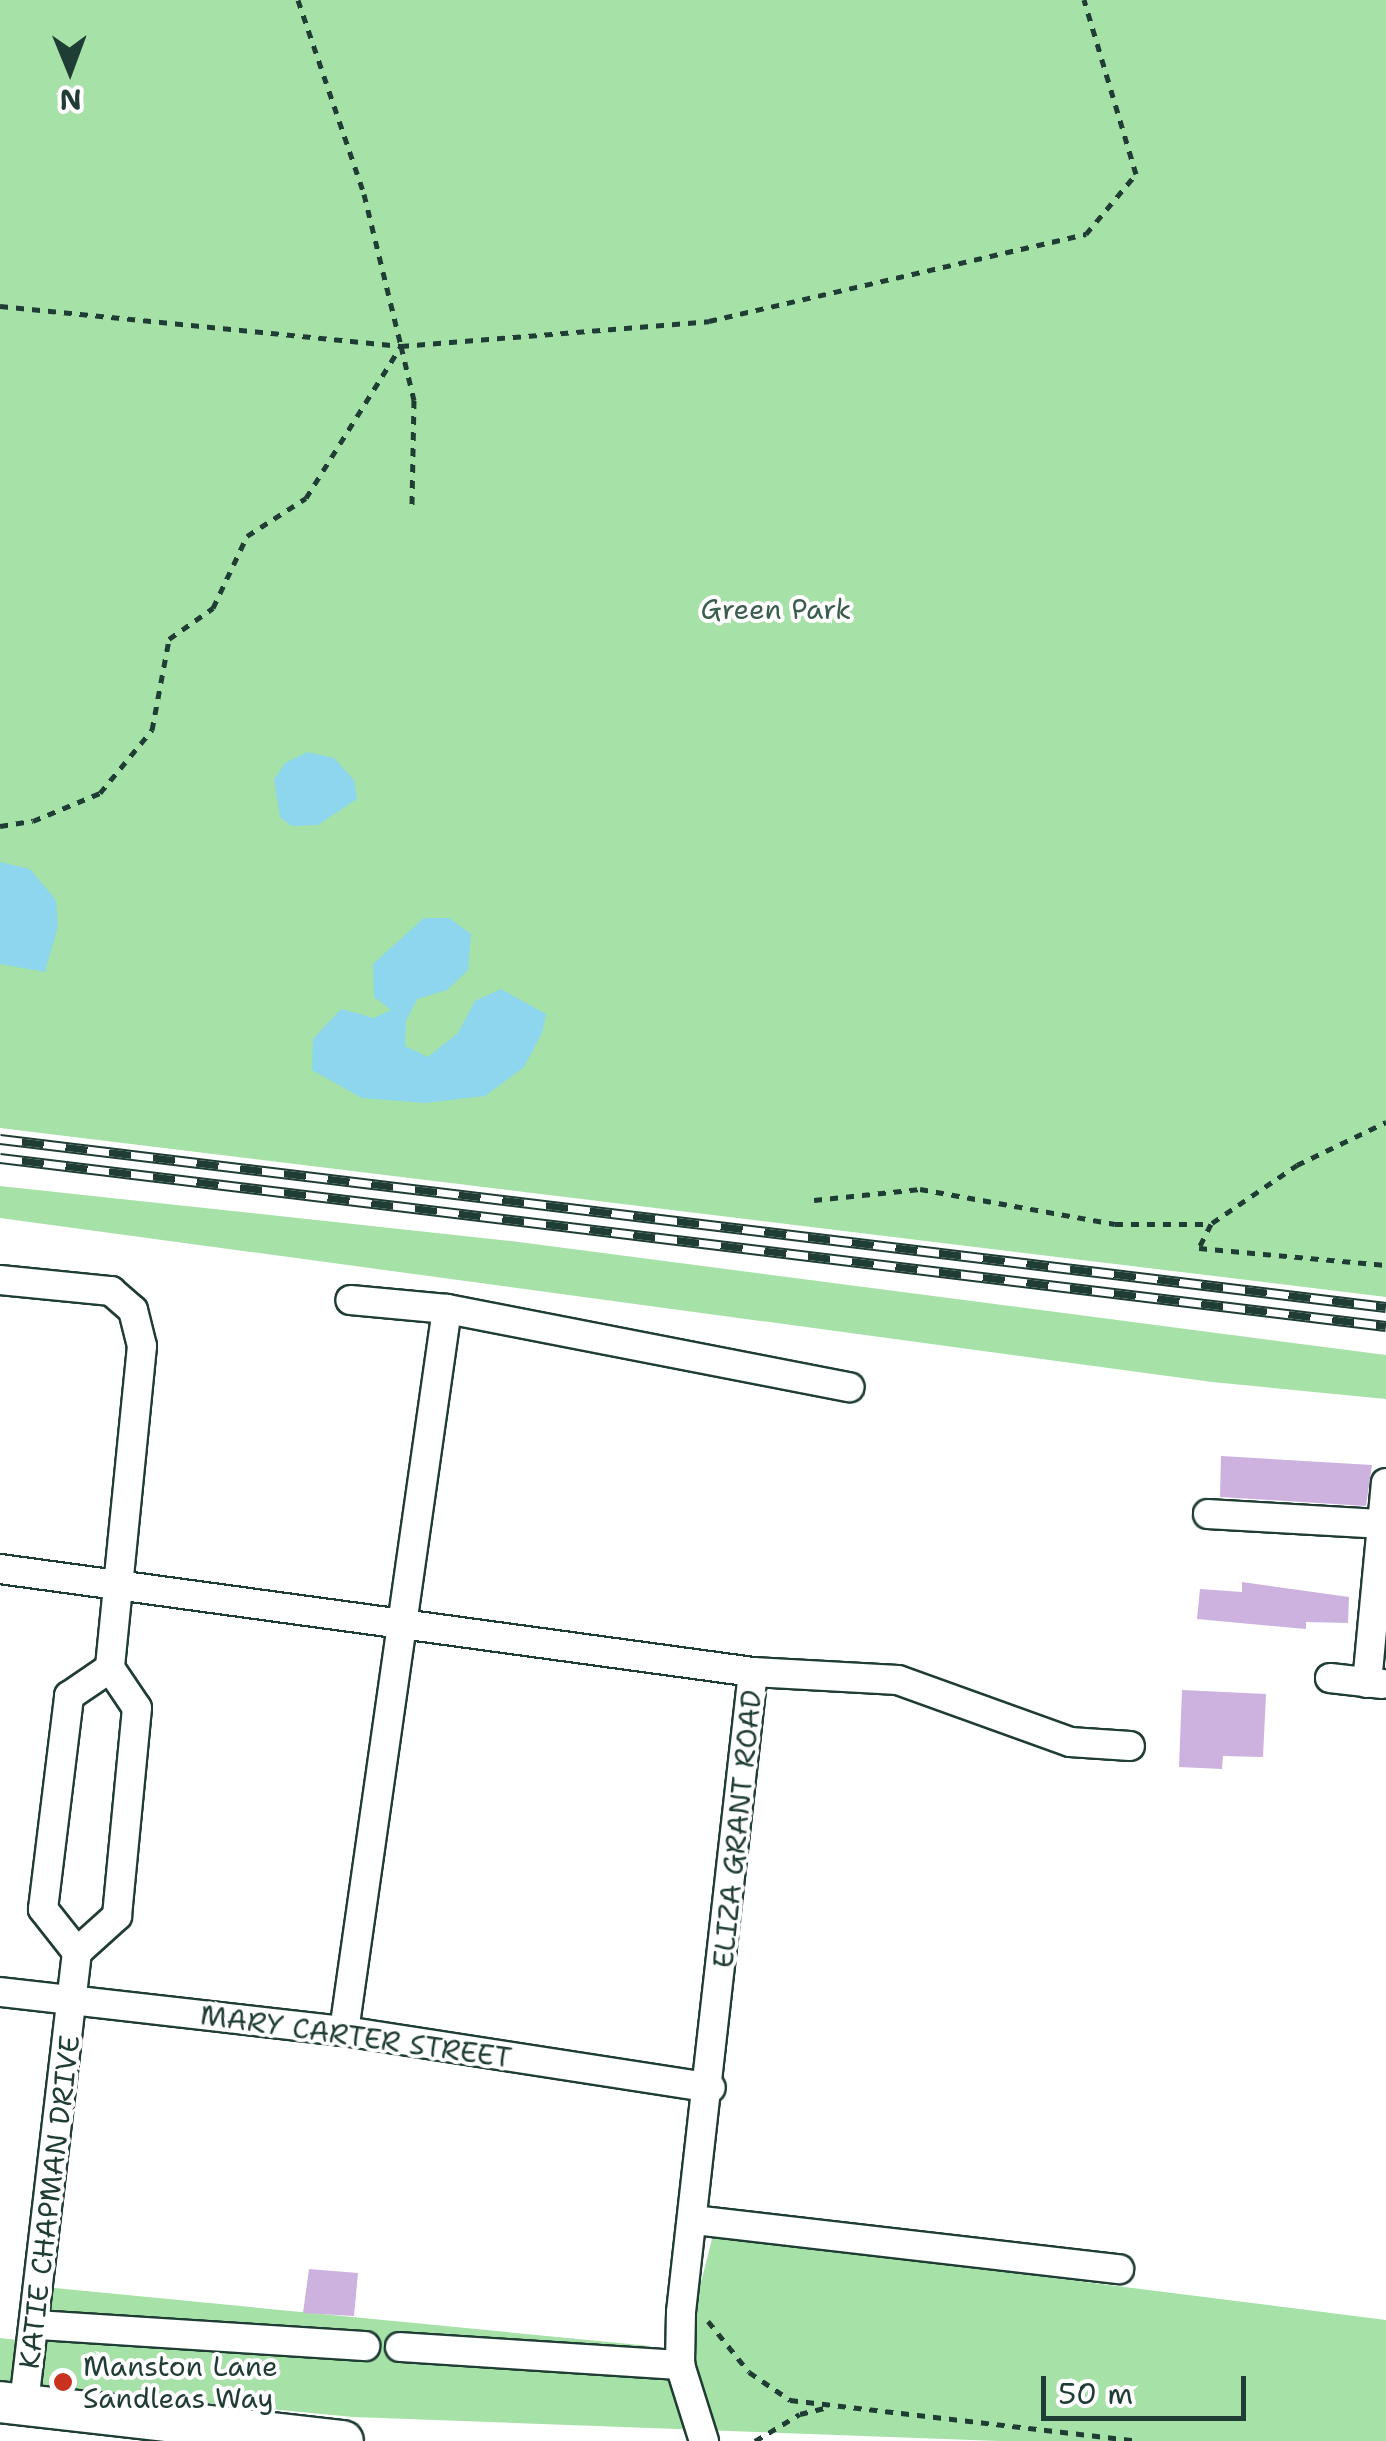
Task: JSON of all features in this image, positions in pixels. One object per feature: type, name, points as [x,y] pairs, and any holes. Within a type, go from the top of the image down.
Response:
[{"type":"street","points":[[0,1280],[111,1290],[133,1310],[142,1346],[110,1668],[137,1708],[117,1916],[77,1952],[43,1909],[45,1890],[69,1696],[110,1668]]},
{"type":"street","points":[[350,1300],[447,1309],[850,1387]]},
{"type":"street","points":[[344,2031],[405,1629],[447,1309]]},
{"type":"street","points":[[1330,1678],[1377,1684],[1386,1483]]},
{"type":"street","points":[[1208,1514],[1382,1524]]},
{"type":"street","name":"ELIZA GRANT ROAD","points":[[0,1569],[119,1582],[405,1629],[753,1672],[711,2088],[681,2312],[680,2365],[704,2441]]},
{"type":"street","points":[[753,1672],[898,1680],[1070,1742],[1130,1746]]},
{"type":"street","name":"KATIE CHAPMAN DRIVE","points":[[12,2403],[38,2325],[77,1952]]},
{"type":"street","name":"MARY CARTER STREET","points":[[0,1992],[344,2031],[711,2088]]},
{"type":"street","points":[[694,2220],[1118,2268]]},
{"type":"street","points":[[38,2325],[366,2346]]},
{"type":"street","points":[[400,2347],[680,2365]]},
{"type":"street","points":[[12,2403],[343,2441]]},
{"type":"path","points":[[298,0],[364,194],[414,400],[412,508]]},
{"type":"path","points":[[0,306],[401,346],[709,321],[1086,234],[1136,174],[1084,0]]},
{"type":"path","points":[[0,826],[34,821],[100,793],[152,730],[169,639],[213,608],[247,536],[306,498],[401,346]]},
{"type":"path","points":[[1386,1122],[1297,1164],[1212,1224],[1199,1248],[1386,1264]]},
{"type":"path","points":[[814,1200],[920,1189],[1116,1224],[1212,1224]]},
{"type":"path","points":[[681,2312],[717,2327],[767,2388],[827,2408],[1138,2441]]},
{"type":"path","points":[[755,2441],[800,2414],[827,2408]]},
{"type":"green space","name":"Green Park","points":[[0,0],[1386,0],[1386,1297],[0,1128]]},
{"type":"green space","points":[[0,1186],[511,1241],[1386,1355],[1386,1399],[1212,1382],[0,1218]]},
{"type":"green space","points":[[713,2235],[1386,2320],[1386,2441],[999,2441],[353,2417],[0,2383],[0,2338],[18,2340],[24,2285],[650,2346],[680,2365]]},
{"type":"water","points":[[308,752],[334,758],[354,780],[357,799],[318,825],[291,826],[280,817],[274,780],[285,763]]},
{"type":"water","points":[[0,862],[30,869],[56,900],[58,926],[45,972],[0,964]]},
{"type":"water","points":[[424,918],[449,918],[471,934],[468,970],[447,990],[417,999],[406,1021],[405,1046],[428,1057],[458,1033],[475,1001],[501,989],[546,1014],[542,1033],[524,1067],[485,1096],[425,1103],[362,1098],[312,1070],[313,1039],[341,1009],[374,1018],[391,1010],[374,997],[373,964]]},
{"type":"building","points":[[1221,1456],[1372,1465],[1366,1506],[1220,1497]]},
{"type":"building","points":[[1242,1582],[1349,1597],[1348,1623],[1306,1622],[1306,1629],[1197,1619],[1200,1589],[1242,1592]]},
{"type":"building","points":[[1182,1690],[1266,1694],[1263,1757],[1223,1756],[1222,1769],[1179,1767]]},
{"type":"building","points":[[309,2269],[358,2273],[354,2316],[303,2313]]},
{"type":"railway","points":[[0,1139],[1386,1307]]},
{"type":"railway","points":[[0,1158],[1386,1326]]},
{"type":"place","name":"Manston Lane Sandleas Way","points":[[63,2382]]}]
